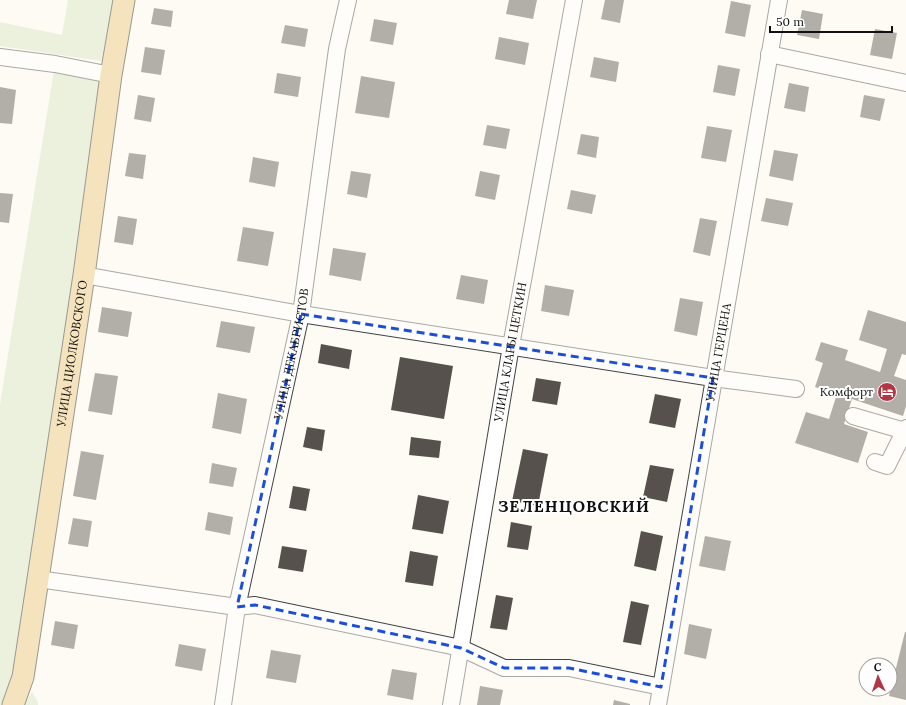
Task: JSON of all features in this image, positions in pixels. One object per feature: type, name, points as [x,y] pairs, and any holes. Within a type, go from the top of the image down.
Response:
[{"type":"main road","name":"УЛИЦА ЦИОЛКОВСКОГО","points":[[13,705],[22,677],[38,579],[84,275],[111,75],[124,0]]},
{"type":"street","name":"УЛИЦА ДЕКАБРИСТОВ","points":[[223,705],[237,607],[301,314],[337,49],[348,0]]},
{"type":"street","name":"УЛИЦА КЛАРЫ ЦЕТКИН","points":[[451,705],[511,346],[574,0]]},
{"type":"street","name":"УЛИЦА ГЕРЦЕНА","points":[[658,705],[779,0]]},
{"type":"street","points":[[770,54],[906,82]]},
{"type":"street","points":[[0,57],[55,64],[111,75]]},
{"type":"street","points":[[84,275],[301,314],[713,378],[796,389]]},
{"type":"street","points":[[852,416],[905,430],[887,466],[875,462]]},
{"type":"street","points":[[38,579],[237,607],[255,605],[461,648],[504,668],[569,668],[660,687]]},
{"type":"highlighted area","points":[[301,314],[713,378],[661,687],[569,668],[504,668],[461,648],[255,605],[237,607]]},
{"type":"green space","points":[[68,0],[114,0],[101,61],[0,46],[0,22],[62,35]]},
{"type":"green space","points":[[55,64],[111,75],[13,705],[0,705],[0,404]]},
{"type":"green space","points":[[32,692],[38,702],[38,705],[24,705]]},
{"type":"building","points":[[509,0],[537,0],[533,19],[506,14]]},
{"type":"building","points":[[605,0],[624,0],[620,23],[601,19]]},
{"type":"building","points":[[731,1],[751,5],[745,37],[725,33]]},
{"type":"building","points":[[154,8],[173,11],[171,27],[151,24]]},
{"type":"building","points":[[802,10],[823,14],[819,39],[797,35]]},
{"type":"building","points":[[374,19],[397,23],[393,45],[370,41]]},
{"type":"building","points":[[285,25],[308,29],[305,47],[281,43]]},
{"type":"building","points":[[875,29],[897,33],[892,59],[870,55]]},
{"type":"building","points":[[499,37],[529,43],[525,65],[495,59]]},
{"type":"building","points":[[145,47],[165,50],[161,75],[141,72]]},
{"type":"building","points":[[594,57],[619,62],[616,82],[590,77]]},
{"type":"building","points":[[718,65],[740,69],[735,96],[713,92]]},
{"type":"building","points":[[277,73],[301,77],[298,97],[274,93]]},
{"type":"building","points":[[361,76],[395,82],[389,118],[355,113]]},
{"type":"building","points":[[789,83],[809,87],[805,112],[784,108]]},
{"type":"building","points":[[0,87],[16,90],[12,124],[0,123]]},
{"type":"building","points":[[138,95],[155,98],[151,122],[134,119]]},
{"type":"building","points":[[864,95],[885,99],[880,121],[860,117]]},
{"type":"building","points":[[487,125],[510,129],[506,149],[483,145]]},
{"type":"building","points":[[707,126],[732,130],[726,162],[701,158]]},
{"type":"building","points":[[581,134],[599,137],[596,158],[577,154]]},
{"type":"building","points":[[774,150],[798,154],[793,181],[769,176]]},
{"type":"building","points":[[129,153],[146,155],[143,179],[125,176]]},
{"type":"building","points":[[253,157],[279,162],[275,187],[249,182]]},
{"type":"building","points":[[351,171],[371,174],[367,198],[347,194]]},
{"type":"building","points":[[480,171],[500,175],[495,200],[475,196]]},
{"type":"building","points":[[571,190],[596,195],[592,214],[567,209]]},
{"type":"building","points":[[0,193],[13,194],[9,223],[0,222]]},
{"type":"building","points":[[766,198],[793,203],[788,226],[761,221]]},
{"type":"building","points":[[118,216],[137,219],[133,245],[114,242]]},
{"type":"building","points":[[700,218],[717,221],[710,256],[693,252]]},
{"type":"building","points":[[243,227],[274,232],[268,266],[237,261]]},
{"type":"building","points":[[333,248],[366,253],[361,281],[329,275]]},
{"type":"building","points":[[461,275],[488,280],[484,304],[456,299]]},
{"type":"building","points":[[545,285],[574,290],[569,316],[541,311]]},
{"type":"building","points":[[680,298],[703,302],[697,336],[674,331]]},
{"type":"building","points":[[102,307],[132,312],[128,337],[98,332]]},
{"type":"building","points":[[868,310],[906,322],[906,355],[902,354],[894,376],[906,380],[906,406],[903,416],[852,399],[844,424],[868,432],[858,463],[795,443],[806,412],[829,419],[837,394],[815,387],[823,363],[815,360],[821,342],[848,350],[845,360],[880,372],[887,349],[859,340]]},
{"type":"building","points":[[221,321],[255,327],[250,353],[216,347]]},
{"type":"building","points":[[321,344],[352,350],[349,369],[318,363]]},
{"type":"building","points":[[400,357],[453,366],[444,419],[391,410]]},
{"type":"building","points":[[95,373],[118,376],[112,415],[88,411]]},
{"type":"building","points":[[536,378],[561,382],[557,405],[532,401]]},
{"type":"building","points":[[218,393],[247,399],[241,434],[212,428]]},
{"type":"building","points":[[655,394],[681,399],[675,428],[649,423]]},
{"type":"building","points":[[307,427],[325,430],[322,451],[303,447]]},
{"type":"building","points":[[411,437],[441,441],[439,458],[409,455]]},
{"type":"building","points":[[523,449],[548,454],[538,506],[512,501]]},
{"type":"building","points":[[81,451],[104,455],[96,500],[73,496]]},
{"type":"building","points":[[212,463],[237,468],[233,487],[209,483]]},
{"type":"building","points":[[650,465],[674,469],[667,502],[643,497]]},
{"type":"building","points":[[293,486],[310,489],[306,511],[289,508]]},
{"type":"building","points":[[418,495],[449,501],[443,534],[412,529]]},
{"type":"building","points":[[208,512],[233,517],[230,535],[205,530]]},
{"type":"building","points":[[73,518],[92,521],[88,547],[68,544]]},
{"type":"building","points":[[511,522],[532,526],[528,550],[507,547]]},
{"type":"building","points":[[641,531],[663,536],[656,571],[634,566]]},
{"type":"building","points":[[705,536],[731,541],[725,571],[699,566]]},
{"type":"building","points":[[282,546],[307,550],[303,572],[278,568]]},
{"type":"building","points":[[410,551],[438,556],[433,586],[405,582]]},
{"type":"building","points":[[496,595],[513,598],[507,630],[490,628]]},
{"type":"building","points":[[631,601],[649,605],[641,645],[623,642]]},
{"type":"building","points":[[55,621],[78,625],[74,649],[51,645]]},
{"type":"building","points":[[689,624],[712,629],[706,659],[684,654]]},
{"type":"building","points":[[906,632],[906,700],[893,697],[898,697],[898,660]]},
{"type":"building","points":[[179,644],[206,649],[202,671],[175,666]]},
{"type":"building","points":[[271,650],[301,655],[296,683],[266,678]]},
{"type":"building","points":[[392,669],[417,673],[413,700],[387,695]]},
{"type":"building","points":[[480,686],[503,690],[500,705],[477,705]]},
{"type":"building","points":[[614,700],[630,704],[630,705],[613,705]]},
{"type":"place","name":"Комфорт","points":[[887,392]]},
{"type":"district","name":"ЗЕЛЕНЦОВСКИЙ","points":[[574,506]]}]
